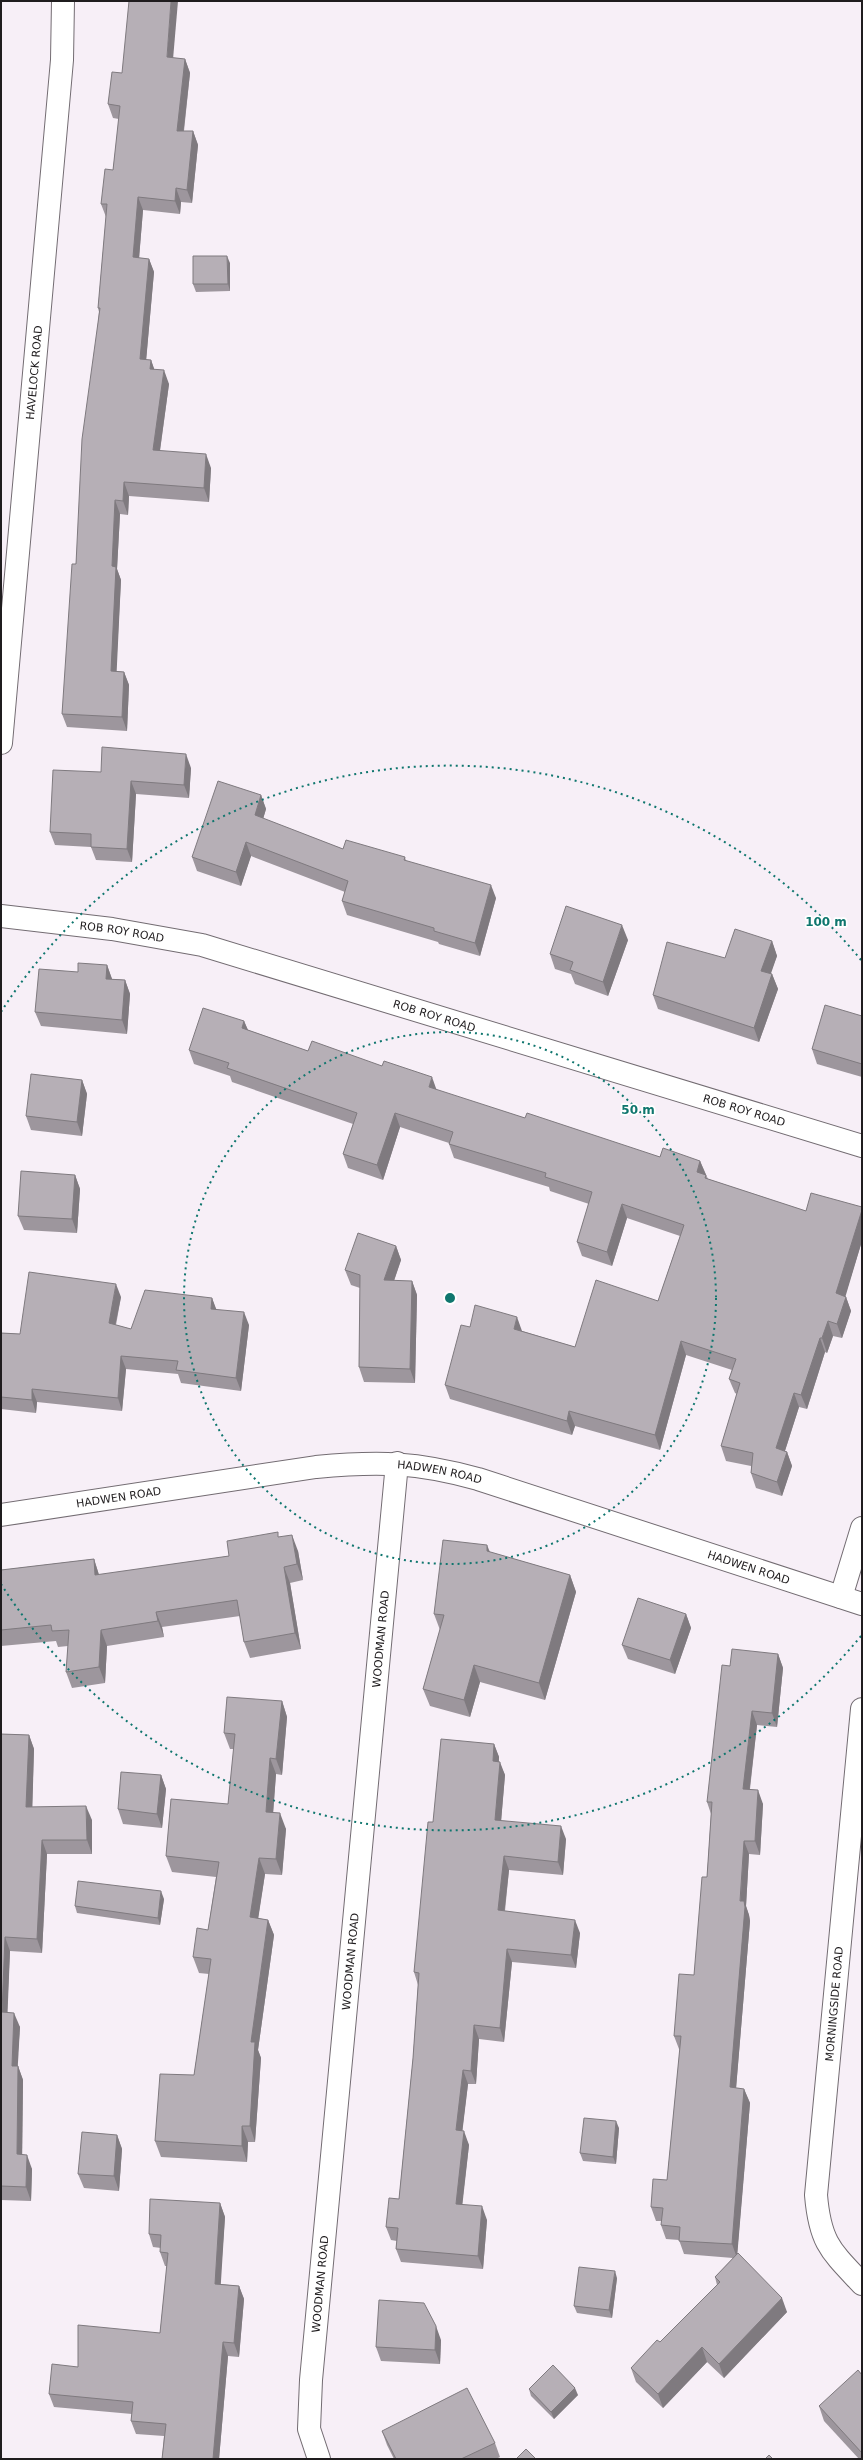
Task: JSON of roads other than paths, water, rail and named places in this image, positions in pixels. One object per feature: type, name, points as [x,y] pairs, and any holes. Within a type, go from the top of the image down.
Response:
[{"type":"street","name":"HAVELOCK ROAD","points":[[1,743],[62,60],[63,1]]},
{"type":"street","name":"ROB ROY ROAD","points":[[1,916],[112,929],[202,946],[862,1146]]},
{"type":"street","name":"HADWEN ROAD","points":[[1,1515],[316,1467],[361,1463],[397,1463],[442,1469],[478,1479],[862,1604]]},
{"type":"street","name":"WOODMAN ROAD","points":[[319,2459],[309,2429],[311,2380],[397,1463]]},
{"type":"street","points":[[841,1597],[862,1528]]},
{"type":"street","name":"MORNINGSIDE ROAD","points":[[862,1709],[816,2195],[818,2222],[829,2249],[862,2284]]}]
